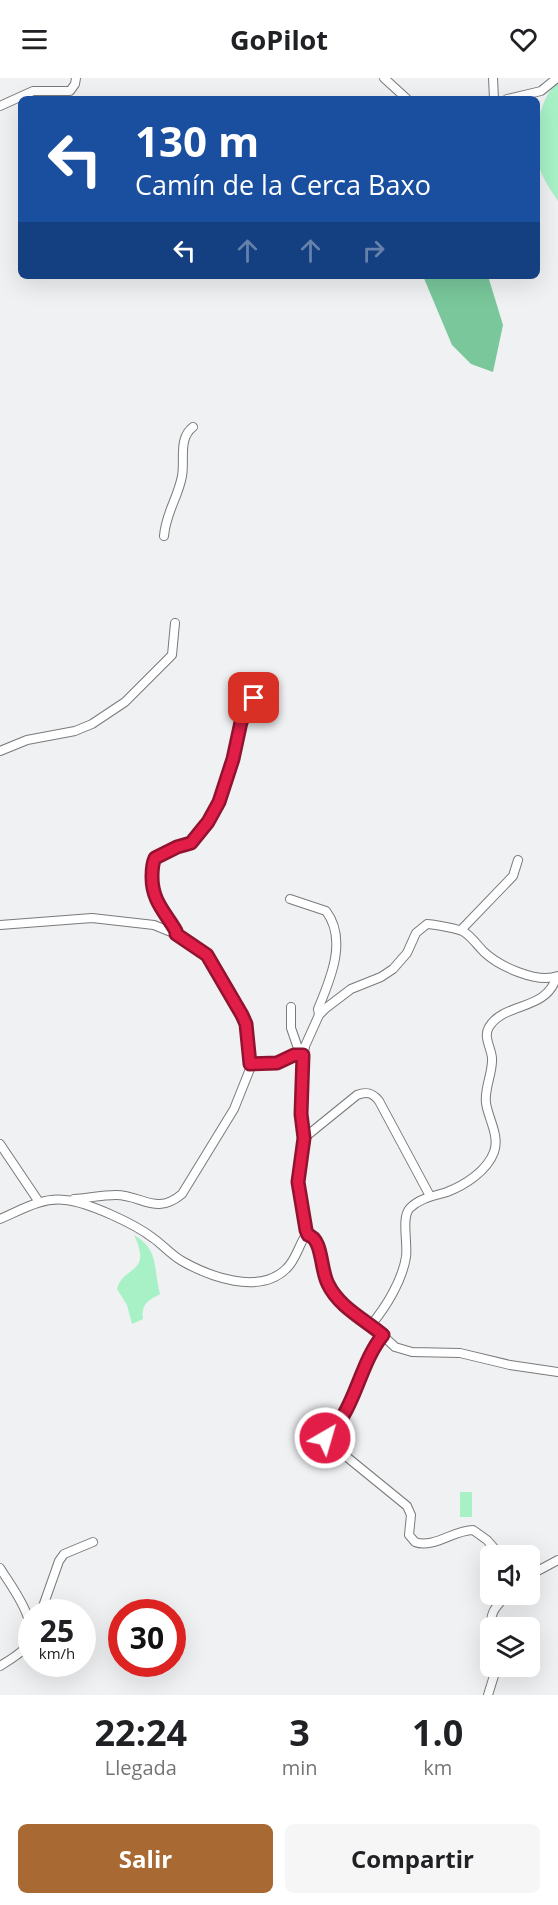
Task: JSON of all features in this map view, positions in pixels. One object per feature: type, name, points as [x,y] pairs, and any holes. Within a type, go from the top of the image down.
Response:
[{"type":"street","points":[[22,96],[33,91],[69,91],[75,84],[76,78]]},
{"type":"street","points":[[384,78],[404,96]]},
{"type":"street","points":[[493,78],[494,96]]},
{"type":"street","points":[[520,96],[541,91],[556,78]]},
{"type":"street","points":[[0,106],[18,98]]},
{"type":"street","points":[[164,536],[167,514],[183,475],[184,442],[189,430],[194,427]]},
{"type":"street","points":[[0,751],[27,740],[75,731],[92,724],[118,708],[142,687],[172,655],[175,623]]},
{"type":"street","points":[[176,934],[168,916],[154,896],[153,861],[158,856],[191,843],[208,822],[219,802],[233,759],[241,722],[260,690]]},
{"type":"street","points":[[461,930],[513,876],[518,860]]},
{"type":"street","points":[[290,899],[326,911],[336,938],[334,964],[318,1009],[320,1015]]},
{"type":"street","points":[[0,925],[93,918],[154,925],[176,934],[207,955],[211,961],[246,1024],[250,1064],[249,1073],[234,1109],[188,1185],[176,1199],[162,1204],[117,1195],[66,1200],[48,1199],[0,1220]]},
{"type":"street","points":[[301,1055],[320,1015],[343,994],[393,969],[407,952],[417,933],[427,924],[461,930],[485,953],[502,965],[526,975],[557,977],[547,994],[493,1021],[487,1031],[486,1038],[492,1061],[486,1102],[495,1142],[492,1156],[483,1169],[468,1181],[448,1191],[430,1196],[406,1213],[404,1221],[407,1241],[403,1270],[384,1307],[371,1325]]},
{"type":"street","points":[[291,1007],[291,1028],[301,1055],[301,1114],[304,1138],[298,1182],[303,1222],[308,1235],[315,1238],[318,1244],[322,1270],[332,1291],[345,1306],[395,1347],[405,1352],[460,1353],[510,1365],[558,1372]]},
{"type":"street","points":[[250,1064],[277,1063],[294,1055],[301,1055]]},
{"type":"street","points":[[304,1138],[357,1095],[371,1094],[379,1101],[430,1196]]},
{"type":"street","points":[[0,1144],[39,1202]]},
{"type":"street","points":[[66,1200],[125,1222],[153,1238],[175,1256],[194,1267],[233,1280],[254,1282],[277,1276],[291,1264],[302,1240],[308,1235]]},
{"type":"street","points":[[383,1335],[343,1415],[326,1434],[326,1440],[407,1506],[410,1512],[409,1535],[415,1542],[426,1544],[473,1530],[491,1545]]},
{"type":"street","points":[[46,1599],[59,1561],[64,1554],[93,1542]]},
{"type":"street","points":[[540,1570],[558,1560]]},
{"type":"street","points":[[0,1568],[19,1599]]},
{"type":"street","points":[[0,1666],[18,1654]]},
{"type":"street","points":[[488,1695],[494,1677]]},
{"type":"green space","points":[[558,82],[558,201],[540,169],[540,116],[551,90]]},
{"type":"green space","points":[[424,279],[489,279],[503,325],[493,372],[471,364],[452,345]]},
{"type":"green space","points":[[134,1235],[148,1247],[152,1254],[160,1294],[144,1306],[143,1319],[132,1324],[127,1305],[117,1289],[120,1281],[139,1263],[139,1248]]},
{"type":"green space","points":[[460,1492],[472,1492],[472,1517],[460,1517]]},
{"type":"route","points":[[254,698],[241,722],[233,759],[214,812],[195,840],[155,858],[152,864],[152,889],[156,901],[168,916],[176,934],[207,955],[242,1015],[246,1024],[250,1064],[277,1063],[294,1055],[303,1055],[301,1114],[304,1138],[298,1182],[303,1222],[308,1235],[315,1238],[320,1248],[322,1270],[332,1291],[340,1302],[383,1335],[377,1342],[343,1415],[327,1432],[325,1438]]}]
